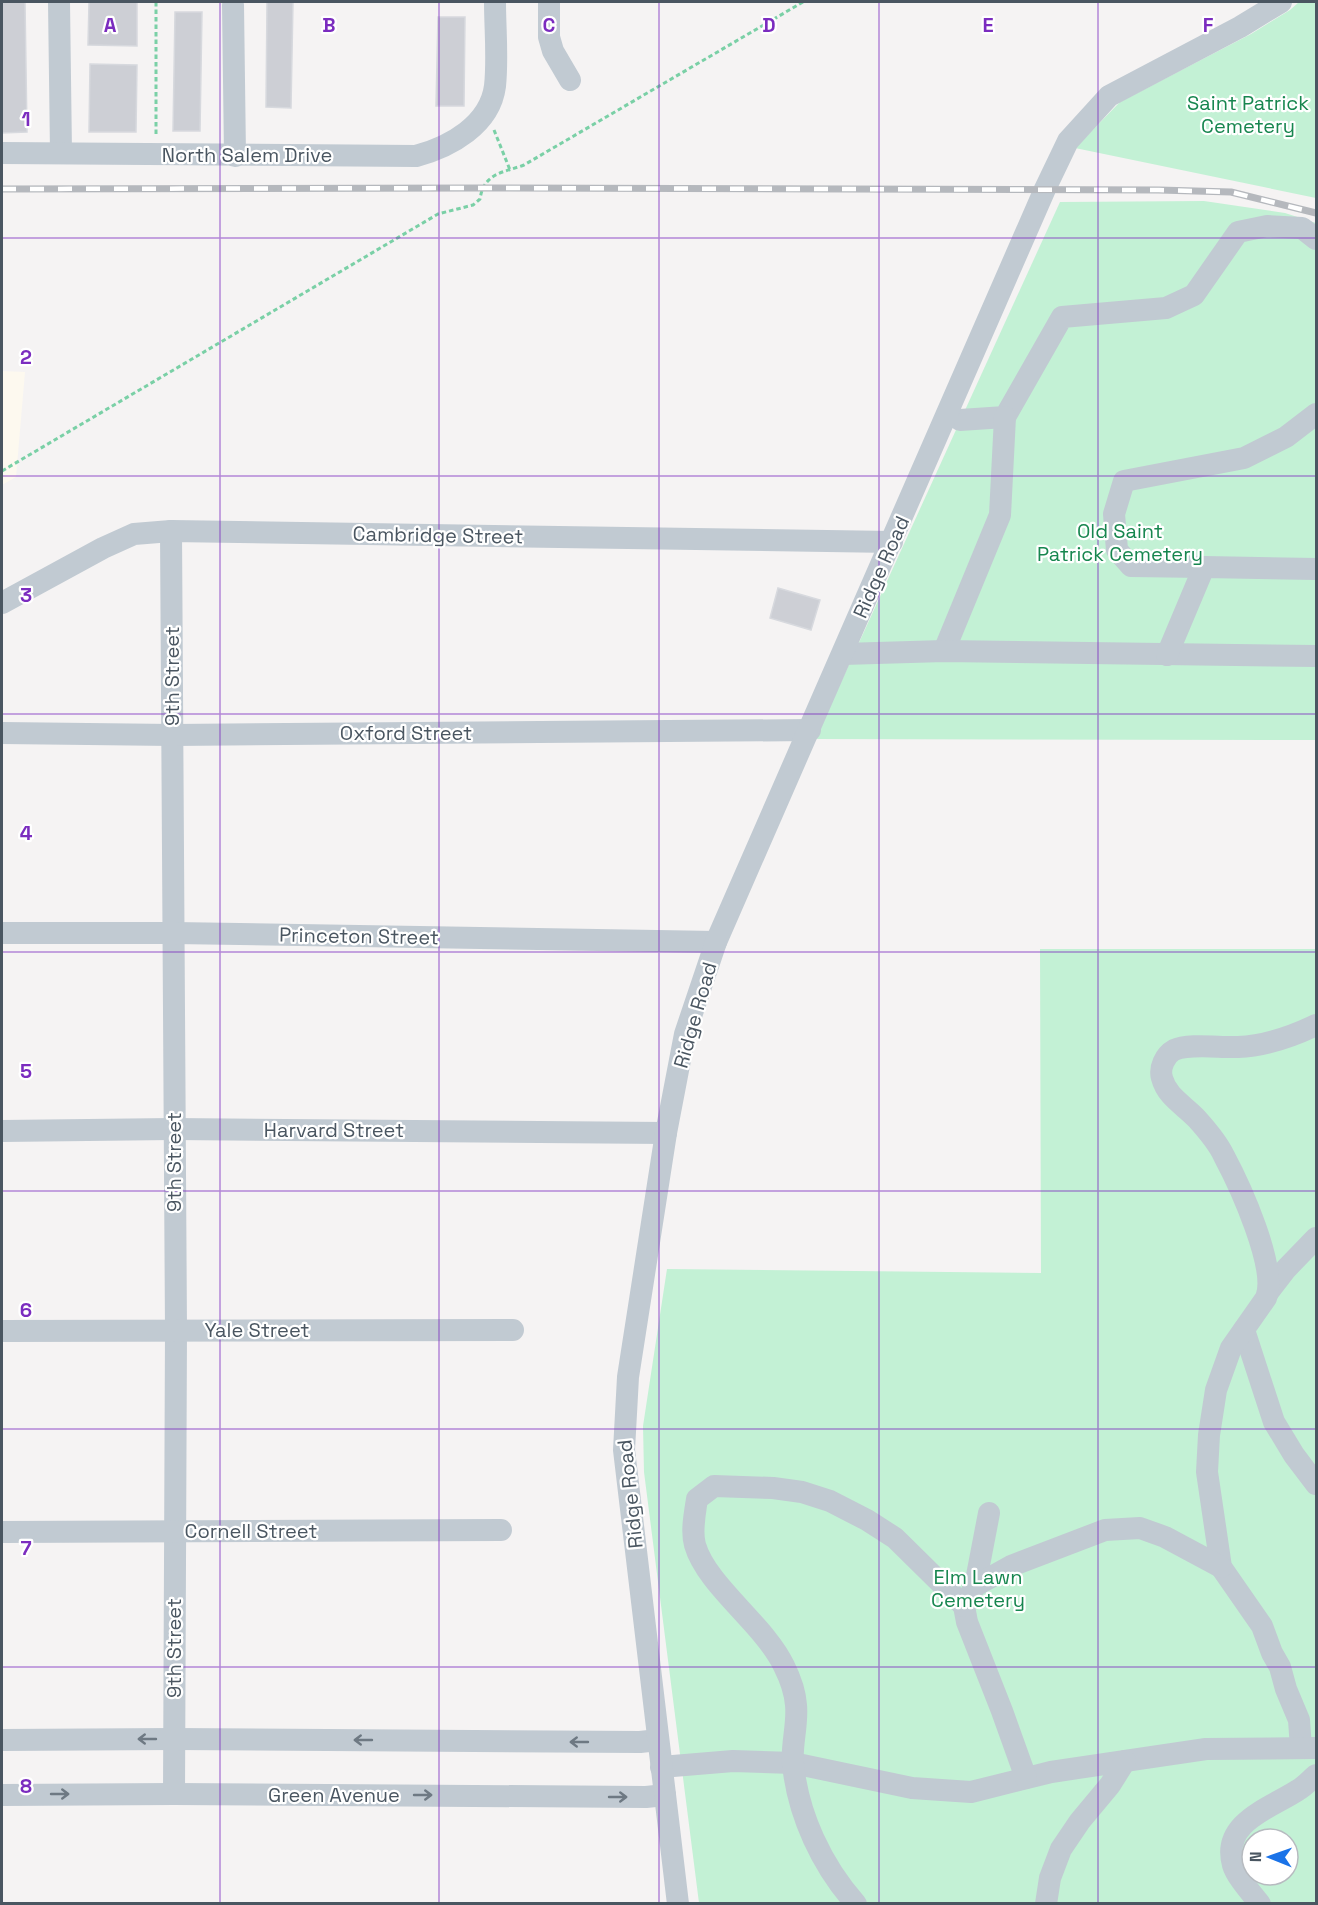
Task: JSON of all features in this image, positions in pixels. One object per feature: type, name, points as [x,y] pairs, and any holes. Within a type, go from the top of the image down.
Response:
[{"type":"street","points":[[59,2],[61,153]]},
{"type":"street","points":[[488,124],[495,87],[495,2]]},
{"type":"street","points":[[549,2],[549,37],[570,80]]},
{"type":"street","name":"Ridge Road","points":[[678,1904],[624,1450],[628,1377],[666,1133],[685,1034],[716,942],[1068,141],[1109,96],[1240,27],[1281,2]]},
{"type":"street","points":[[233,4],[235,156]]},
{"type":"street","name":"North Salem Drive","points":[[2,153],[416,156],[432,152],[488,124]]},
{"type":"street","points":[[944,651],[1000,515],[1005,417],[1062,317],[1166,308],[1194,295],[1238,232],[1267,226],[1302,228],[1317,239]]},
{"type":"street","points":[[1317,414],[1286,437],[1245,458],[1125,481],[1114,514],[1117,550],[1131,566],[1317,569]]},
{"type":"street","points":[[960,420],[1005,417]]},
{"type":"street","name":"Cambridge Street","points":[[2,603],[103,548],[134,534],[171,531],[892,542]]},
{"type":"street","name":"9th Street","points":[[171,531],[176,1331],[174,1794]]},
{"type":"street","points":[[1167,655],[1204,567]]},
{"type":"street","points":[[843,654],[944,651],[1317,656]]},
{"type":"street","name":"Oxford Street","points":[[2,733],[172,735],[810,730]]},
{"type":"street","name":"Princeton Street","points":[[2,933],[174,933],[716,942]]},
{"type":"street","points":[[1269,1291],[1266,1263],[1254,1223],[1223,1154],[1197,1118],[1176,1101],[1162,1079],[1161,1071],[1166,1058],[1174,1050],[1240,1047],[1277,1039],[1317,1024]]},
{"type":"street","name":"Harvard Street","points":[[2,1131],[173,1129],[666,1133]]},
{"type":"street","points":[[661,1767],[734,1761],[793,1762],[912,1788],[971,1792],[1051,1772],[1206,1749],[1309,1748],[1280,1667],[1262,1626],[1221,1567],[1207,1472],[1209,1435],[1216,1390],[1231,1348],[1286,1269],[1317,1238]]},
{"type":"street","name":"Yale Street","points":[[2,1331],[513,1330]]},
{"type":"street","points":[[1244,1330],[1274,1422],[1294,1455],[1317,1484]]},
{"type":"street","points":[[856,1904],[828,1867],[812,1835],[799,1798],[793,1762],[796,1706],[793,1686],[783,1664],[767,1639],[721,1586],[707,1567],[695,1544],[694,1515],[697,1499],[714,1486],[773,1488],[802,1492],[830,1501],[895,1538],[964,1606],[967,1622],[1026,1778]]},
{"type":"street","points":[[964,1606],[975,1586],[988,1513]]},
{"type":"street","points":[[975,1586],[1011,1566],[1105,1530],[1140,1528],[1164,1537],[1221,1567]]},
{"type":"street","name":"Cornell Street","points":[[2,1532],[501,1530]]},
{"type":"street","points":[[2,1740],[640,1742],[658,1740]]},
{"type":"street","points":[[1046,1904],[1050,1878],[1061,1849],[1080,1821],[1110,1785],[1125,1761]]},
{"type":"street","points":[[1260,1904],[1233,1867],[1231,1850],[1238,1830],[1257,1812],[1298,1790],[1317,1775]]},
{"type":"street","name":"Green Avenue","points":[[2,1795],[646,1797],[666,1795]]},
{"type":"path","points":[[156,2],[156,134]]},
{"type":"path","points":[[2,471],[438,214],[473,205],[480,199],[482,188],[487,180],[524,165],[803,2]]},
{"type":"path","points":[[488,124],[510,170]]},
{"type":"shaded area","points":[[2,371],[25,372],[16,477],[2,485]]},
{"type":"green space","name":"Saint Patrick Cemetery","points":[[1299,2],[1316,2],[1316,198],[1075,148],[1120,102],[1251,34]]},
{"type":"green space","name":"Old Saint Patrick Cemetery","points":[[1204,201],[1285,213],[1316,223],[1316,740],[815,739],[1060,202]]},
{"type":"green space","name":"Elm Lawn Cemetery","points":[[1040,949],[1316,949],[1316,1903],[699,1903],[644,1472],[643,1426],[667,1269],[1041,1273]]},
{"type":"building","points":[[2,2],[25,2],[27,132],[2,133]]},
{"type":"building","points":[[89,2],[137,2],[137,46],[88,45]]},
{"type":"building","points":[[267,2],[293,2],[291,108],[266,107]]},
{"type":"building","points":[[175,12],[202,12],[200,131],[173,131]]},
{"type":"building","points":[[438,17],[465,17],[464,106],[436,106]]},
{"type":"building","points":[[90,64],[137,65],[136,132],[89,132]]},
{"type":"building","points":[[778,588],[820,600],[811,630],[770,618]]},
{"type":"railway","points":[[2,189],[1159,190],[1231,192],[1316,213]]}]
